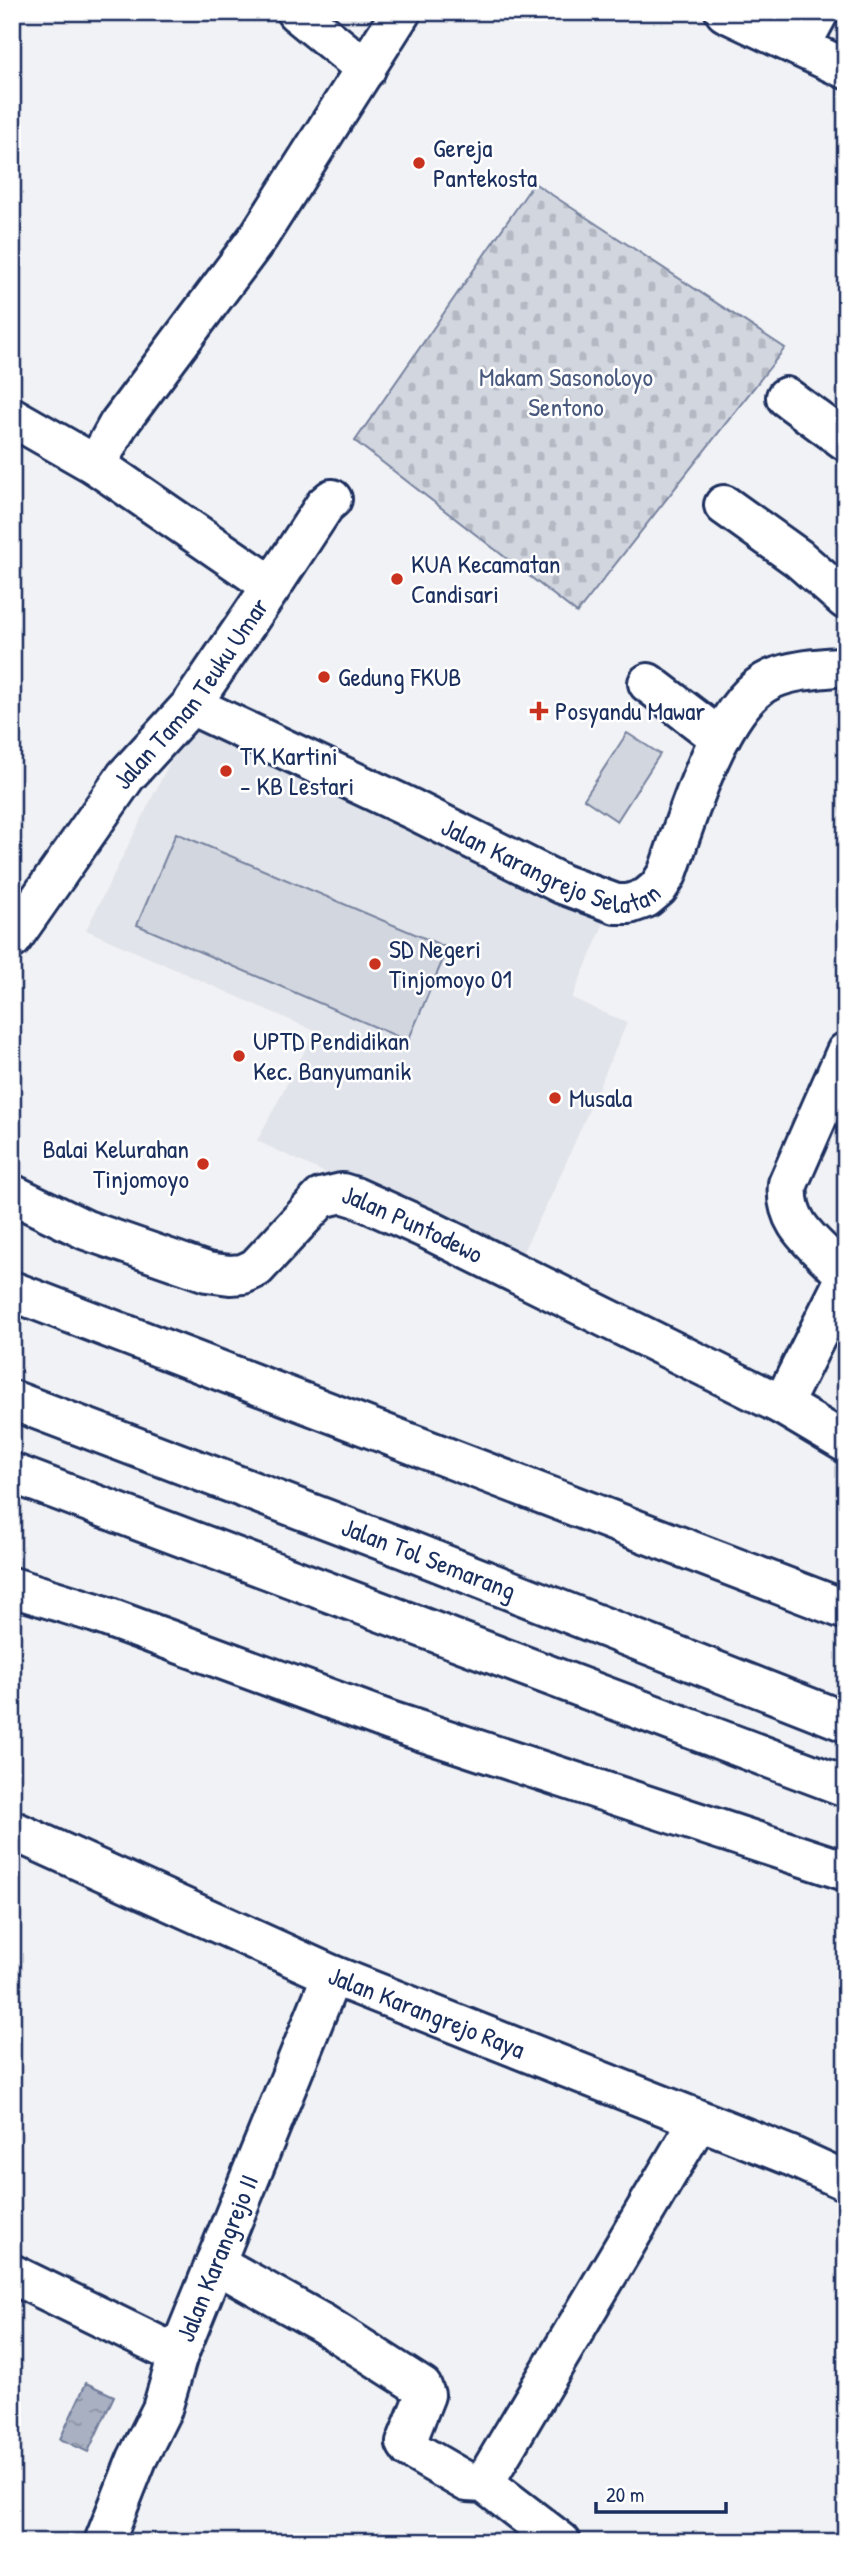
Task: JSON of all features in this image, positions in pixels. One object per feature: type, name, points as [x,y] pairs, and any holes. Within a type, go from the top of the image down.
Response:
[{"type":"main road","points":[[296,12],[366,69]]},
{"type":"main road","points":[[96,465],[118,425],[259,236],[401,12]]},
{"type":"main road","points":[[725,12],[846,69]]},
{"type":"main road","points":[[800,47],[819,12]]},
{"type":"main road","points":[[786,397],[846,441]]},
{"type":"main road","name":"Jalan Taman Teuku Umar","points":[[12,417],[96,465],[272,586],[191,705],[126,776],[12,939]]},
{"type":"main road","points":[[272,586],[325,505],[332,499]]},
{"type":"main road","points":[[724,505],[798,558],[846,600]]},
{"type":"main road","name":"Jalan Karangrejo Selatan","points":[[191,705],[412,809],[562,884],[616,904],[629,904],[646,898],[658,888],[667,874],[720,738],[750,694],[770,680],[793,672],[846,666]]},
{"type":"main road","points":[[648,683],[720,738]]},
{"type":"main road","points":[[782,1405],[842,1285],[838,1268],[797,1225],[790,1213],[787,1196],[788,1184],[846,1052]]},
{"type":"main road","name":"Jalan Puntodewo","points":[[12,1194],[86,1230],[207,1272],[230,1275],[243,1274],[256,1268],[321,1198],[342,1193],[431,1231],[782,1405],[846,1443]]},
{"type":"main road","points":[[12,1292],[846,1609]]},
{"type":"main road","name":"Jalan Tol Semarang","points":[[12,1400],[405,1549],[846,1722]]},
{"type":"main road","points":[[12,1473],[846,1787]]},
{"type":"main road","points":[[12,1587],[96,1613],[390,1721],[846,1871]]},
{"type":"main road","name":"Jalan Karangrejo Raya","points":[[12,1830],[332,1975],[792,2156],[846,2181]]},
{"type":"main road","name":"Jalan Karangrejo II","points":[[104,2542],[137,2459],[162,2409],[178,2355],[332,1975]]},
{"type":"main road","points":[[484,2483],[699,2120]]},
{"type":"main road","points":[[215,2263],[322,2323],[422,2387],[425,2395],[407,2446],[467,2482],[484,2483],[561,2542]]},
{"type":"main road","points":[[12,2274],[178,2355]]},
{"type":"shaded area","name":"SD Negeri Tinjomoyo 01","points":[[192,718],[406,819],[604,923],[572,998],[627,1023],[553,1192],[517,1263],[257,1141],[315,1031],[86,930]]},
{"type":"green space","name":"Makam Sasonoloyo Sentono","points":[[534,183],[785,348],[577,613],[355,441]]},
{"type":"green space","points":[[627,733],[660,754],[617,821],[584,799]]},
{"type":"green space","points":[[176,833],[448,948],[408,1041],[137,925]]},
{"type":"water","points":[[86,2383],[114,2396],[88,2452],[60,2439]]},
{"type":"place","name":"Gereja Pantekosta","points":[[419,163]]},
{"type":"place","name":"KUA Kecamatan Candisari","points":[[397,579]]},
{"type":"place","name":"Gedung FKUB","points":[[324,677]]},
{"type":"place","name":"Posyandu Mawar","points":[[539,711]]},
{"type":"place","name":"TK Kartini - KB Lestari","points":[[226,771]]},
{"type":"place","name":"SD Negeri Tinjomoyo 01","points":[[375,964]]},
{"type":"place","name":"UPTD Pendidikan Kec. Banyumanik","points":[[239,1056]]},
{"type":"place","name":"Musala","points":[[555,1098]]},
{"type":"place","name":"Balai Kelurahan Tinjomoyo","points":[[203,1164]]}]
